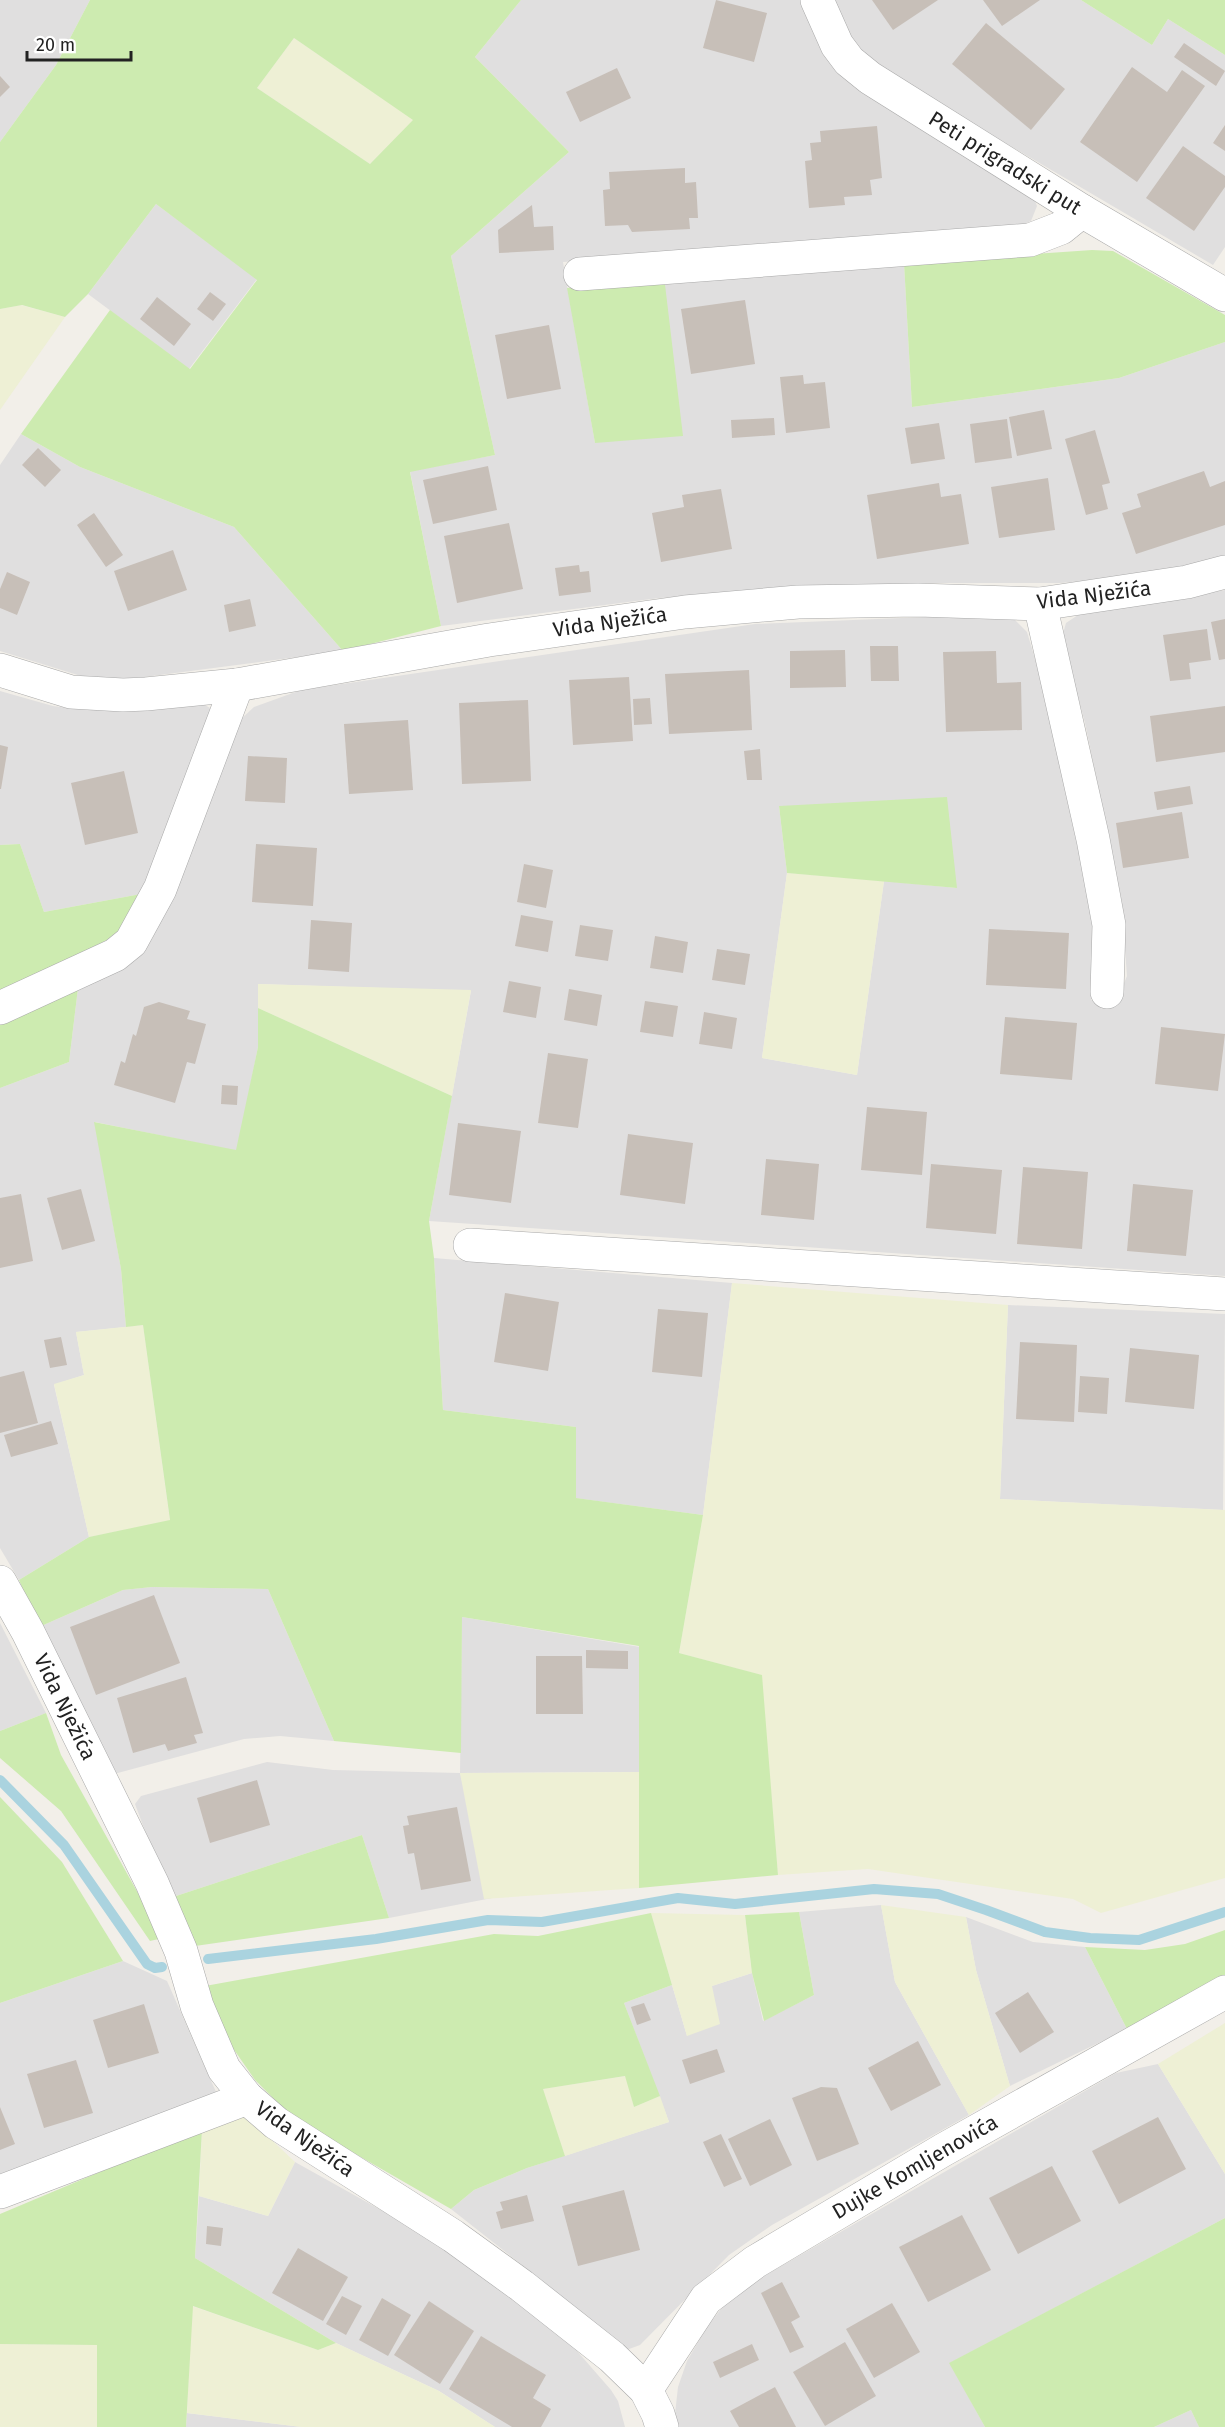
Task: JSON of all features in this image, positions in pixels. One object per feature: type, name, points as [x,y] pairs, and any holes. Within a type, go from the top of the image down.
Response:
[{"type":"street","name":"Peti prigradski put","points":[[817,0],[837,45],[856,67],[870,78],[1082,211],[1225,295]]},
{"type":"street","points":[[580,274],[1030,240],[1061,228],[1082,211]]},
{"type":"street","name":"Vida Nježića","points":[[0,670],[71,693],[146,694],[237,685],[489,640],[685,612],[798,602],[918,600],[1040,604],[1187,582],[1225,572]]},
{"type":"street","points":[[1040,604],[1093,838],[1109,925],[1107,992]]},
{"type":"street","points":[[0,1008],[115,955],[131,942],[160,889],[237,685]]},
{"type":"street","points":[[470,1245],[1225,1294]]},
{"type":"street","name":"Vida Nježića","points":[[0,1582],[33,1641],[152,1883],[181,1951],[197,2006],[224,2069],[247,2098],[276,2123],[453,2236],[522,2286],[612,2357],[646,2390],[662,2427]]},
{"type":"street","name":"Dujke Komljenovića","points":[[646,2390],[706,2299],[755,2262],[944,2150],[1225,1992]]},
{"type":"street","points":[[0,2192],[247,2098]]},
{"type":"shaded area","points":[[0,0],[90,0],[56,65],[0,142]]},
{"type":"shaded area","points":[[521,0],[804,0],[823,49],[1033,196],[1037,206],[1031,221],[1011,230],[563,262],[595,443],[664,276],[904,263],[912,407],[1119,378],[1225,342],[1225,557],[1162,574],[1060,583],[936,583],[774,590],[659,598],[441,626],[410,471],[495,455],[451,256],[569,152],[475,57]]},
{"type":"shaded area","points":[[831,0],[1081,0],[1152,45],[1168,19],[1225,55],[1225,247],[1213,265],[898,80],[853,45]]},
{"type":"shaded area","points":[[156,204],[257,279],[189,369],[88,294]]},
{"type":"shaded area","points":[[21,434],[80,467],[234,527],[343,651],[129,679],[81,676],[0,651],[0,465]]},
{"type":"shaded area","points":[[1225,590],[1225,1276],[429,1221],[471,991],[258,984],[258,1047],[237,1151],[95,1122],[121,1269],[126,1327],[76,1332],[84,1375],[54,1385],[89,1537],[19,1580],[0,1548],[0,1088],[69,1062],[78,988],[136,957],[152,939],[181,876],[240,720],[254,707],[301,690],[755,624],[926,617],[1012,617],[1027,632],[1051,712],[1093,908],[1094,985],[1091,1000],[1114,1007],[1127,976],[1121,898],[1085,723],[1062,637],[1066,623],[1078,615]],"holes":[[[779,806],[957,888],[884,881],[857,1075],[762,1058],[787,873]]]},
{"type":"shaded area","points":[[0,691],[53,706],[77,709],[202,703],[213,710],[141,894],[44,912],[20,844],[0,845]]},
{"type":"shaded area","points":[[434,1258],[732,1283],[703,1515],[575,1498],[576,1427],[443,1410]]},
{"type":"shaded area","points":[[1008,1305],[1225,1314],[1223,1510],[1000,1499]]},
{"type":"shaded area","points":[[152,1587],[268,1589],[334,1741],[280,1736],[244,1739],[114,1774],[39,1627],[123,1590]]},
{"type":"shaded area","points":[[462,1617],[640,1647],[640,1772],[460,1773]]},
{"type":"shaded area","points":[[0,1623],[46,1713],[0,1731]]},
{"type":"shaded area","points":[[267,1762],[333,1770],[460,1773],[492,1898],[389,1918],[362,1835],[170,1898],[135,1804],[141,1796]]},
{"type":"shaded area","points":[[881,1905],[895,1982],[969,2115],[772,2225],[729,2255],[640,2345],[629,2349],[620,2348],[579,2310],[451,2209],[474,2190],[527,2168],[669,2122],[624,2003],[672,1985],[687,2036],[712,1986],[752,1973],[763,2021],[814,1995],[799,1912]]},
{"type":"shaded area","points":[[966,1917],[1033,1942],[1085,1947],[1127,2029],[1010,2086],[976,1970]]},
{"type":"shaded area","points":[[123,1961],[167,1981],[216,2092],[0,2180],[0,2003]]},
{"type":"shaded area","points":[[1158,2064],[1225,2174],[1225,2218],[950,2363],[985,2427],[677,2427],[675,2414],[678,2387],[687,2361],[707,2327],[740,2290],[1116,2073]]},
{"type":"shaded area","points":[[295,2162],[449,2248],[564,2336],[611,2390],[618,2401],[625,2427],[495,2427],[439,2391],[336,2343],[195,2258],[199,2196],[268,2216]]},
{"type":"shaded area","points":[[1191,2410],[1199,2427],[1154,2427]]},
{"type":"shaded area","points":[[187,2413],[302,2427],[186,2427]]},
{"type":"green space","points":[[90,0],[521,0],[475,57],[569,152],[451,256],[495,455],[410,472],[441,626],[343,651],[234,527],[80,467],[21,434],[110,310],[190,369],[257,280],[156,204],[88,294],[65,317],[22,305],[0,309],[0,142],[56,65]],"holes":[[[294,38],[413,120],[370,164],[257,88]]]},
{"type":"green space","points":[[1081,0],[1225,0],[1225,55],[1168,19],[1152,45]]},
{"type":"green space","points":[[294,38],[414,120],[370,164],[257,88]]},
{"type":"green space","points":[[1092,250],[1113,251],[1225,315],[1225,342],[1119,378],[912,407],[904,263]]},
{"type":"green space","points":[[664,276],[683,436],[595,443],[567,288]]},
{"type":"green space","points":[[21,305],[65,317],[0,410],[0,309]]},
{"type":"green space","points":[[947,797],[957,888],[787,873],[779,806]]},
{"type":"green space","points":[[20,844],[44,912],[141,894],[124,926],[107,940],[0,994],[0,845]]},
{"type":"green space","points":[[787,873],[884,881],[857,1075],[762,1058]]},
{"type":"green space","points":[[258,984],[471,990],[452,1096],[258,1008]]},
{"type":"green space","points":[[78,988],[69,1062],[0,1088],[0,1024]]},
{"type":"green space","points":[[258,1008],[452,1096],[429,1221],[434,1258],[443,1410],[576,1427],[576,1498],[703,1515],[679,1653],[762,1675],[778,1875],[639,1888],[639,1646],[462,1617],[461,1753],[334,1741],[268,1589],[152,1587],[123,1590],[39,1627],[19,1580],[89,1537],[170,1520],[143,1325],[126,1327],[121,1269],[94,1122],[236,1150],[258,1047]]},
{"type":"green space","points":[[732,1283],[1008,1305],[1000,1499],[1225,1510],[1225,1878],[1101,1913],[1073,1899],[868,1869],[778,1875],[761,1675],[679,1653],[703,1515]]},
{"type":"green space","points":[[143,1325],[170,1521],[89,1537],[54,1384],[84,1375],[76,1332]]},
{"type":"green space","points":[[46,1713],[61,1755],[163,1938],[150,1941],[61,1811],[0,1758],[0,1731]]},
{"type":"green space","points":[[640,1772],[639,1888],[484,1899],[460,1773]]},
{"type":"green space","points":[[0,1797],[62,1862],[123,1961],[0,2003]]},
{"type":"green space","points":[[362,1835],[389,1918],[188,1947],[170,1898]]},
{"type":"green space","points":[[881,1905],[966,1917],[976,1970],[1010,2086],[969,2115],[895,1982]]},
{"type":"green space","points":[[799,1912],[814,1995],[764,2021],[752,1973],[745,1915]]},
{"type":"green space","points":[[651,1913],[745,1915],[752,1973],[712,1986],[720,2024],[687,2036]]},
{"type":"green space","points":[[651,1913],[672,1985],[624,2003],[660,2096],[634,2107],[625,2076],[543,2089],[565,2156],[527,2168],[474,2190],[451,2209],[293,2118],[255,2080],[228,2041],[205,1986],[494,1934],[538,1936]]},
{"type":"green space","points":[[1225,1930],[1225,1975],[1127,2029],[1085,1947],[1145,1950],[1185,1944]]},
{"type":"green space","points":[[1225,2023],[1225,2174],[1158,2064]]},
{"type":"green space","points":[[626,2076],[634,2107],[660,2096],[669,2122],[565,2156],[542,2089]]},
{"type":"green space","points":[[241,2111],[295,2162],[268,2216],[199,2196],[202,2129]]},
{"type":"green space","points":[[202,2129],[195,2258],[336,2343],[318,2350],[193,2306],[186,2427],[97,2427],[97,2345],[0,2344],[0,2214]]},
{"type":"green space","points":[[1225,2218],[1225,2427],[1199,2427],[1191,2410],[1154,2427],[985,2427],[949,2363]]},
{"type":"green space","points":[[192,2306],[318,2350],[336,2343],[439,2391],[495,2427],[302,2427],[187,2413]]},
{"type":"green space","points":[[0,2344],[97,2345],[97,2427],[0,2427]]},
{"type":"building","points":[[716,0],[767,13],[754,62],[703,48]]},
{"type":"building","points":[[872,0],[938,0],[893,30]]},
{"type":"building","points":[[983,0],[1040,0],[1002,26]]},
{"type":"building","points":[[986,23],[1065,89],[1031,130],[952,64]]},
{"type":"building","points":[[1184,43],[1225,71],[1216,86],[1174,57]]},
{"type":"building","points":[[1132,67],[1167,92],[1182,70],[1205,86],[1137,182],[1080,142]]},
{"type":"building","points":[[617,68],[631,98],[580,122],[566,92]]},
{"type":"building","points":[[0,76],[10,87],[0,97]]},
{"type":"building","points":[[1225,125],[1225,151],[1213,143]]},
{"type":"building","points":[[877,126],[882,178],[870,180],[872,195],[844,197],[845,205],[809,208],[805,161],[812,160],[810,143],[821,142],[820,131]]},
{"type":"building","points":[[1183,146],[1225,176],[1225,187],[1194,231],[1146,198]]},
{"type":"building","points":[[685,168],[685,183],[696,182],[698,218],[689,218],[690,229],[632,232],[628,225],[605,226],[603,190],[610,189],[609,172]]},
{"type":"building","points":[[532,205],[534,227],[553,226],[554,250],[499,253],[498,230]]},
{"type":"building","points":[[210,292],[226,304],[213,321],[197,309]]},
{"type":"building","points":[[157,297],[191,324],[174,346],[140,319]]},
{"type":"building","points":[[745,300],[755,364],[691,374],[681,309]]},
{"type":"building","points":[[549,325],[561,389],[507,399],[495,335]]},
{"type":"building","points":[[803,375],[804,384],[825,382],[830,428],[786,433],[780,377]]},
{"type":"building","points":[[1044,410],[1052,449],[1017,456],[1009,417]]},
{"type":"building","points":[[774,418],[775,435],[732,438],[731,420]]},
{"type":"building","points":[[1007,419],[1012,458],[975,463],[970,424]]},
{"type":"building","points":[[939,423],[945,459],[911,464],[905,428]]},
{"type":"building","points":[[1095,430],[1110,483],[1102,485],[1108,509],[1086,515],[1065,439]]},
{"type":"building","points":[[38,448],[61,470],[45,487],[22,465]]},
{"type":"building","points":[[488,466],[497,510],[433,524],[423,480]]},
{"type":"building","points":[[1204,471],[1210,487],[1225,481],[1225,525],[1136,554],[1122,513],[1141,507],[1137,494]]},
{"type":"building","points":[[1048,478],[1055,530],[999,538],[991,487]]},
{"type":"building","points":[[939,483],[941,497],[961,494],[969,544],[877,559],[867,495]]},
{"type":"building","points":[[721,489],[732,549],[661,562],[652,513],[684,507],[682,495]]},
{"type":"building","points":[[94,513],[123,555],[106,567],[77,525]]},
{"type":"building","points":[[509,523],[523,589],[457,603],[444,536]]},
{"type":"building","points":[[173,550],[187,590],[128,611],[114,571]]},
{"type":"building","points":[[579,565],[580,572],[589,571],[591,592],[559,596],[555,568]]},
{"type":"building","points":[[7,572],[30,582],[17,615],[0,608],[0,589]]},
{"type":"building","points":[[250,599],[256,626],[229,632],[224,605]]},
{"type":"building","points":[[1225,619],[1225,659],[1219,660],[1211,622]]},
{"type":"building","points":[[1207,629],[1211,660],[1189,663],[1191,679],[1170,681],[1163,635]]},
{"type":"building","points":[[870,646],[898,646],[899,681],[871,681]]},
{"type":"building","points":[[845,650],[846,687],[790,688],[790,651]]},
{"type":"building","points":[[996,651],[997,683],[1021,682],[1022,730],[946,732],[943,652]]},
{"type":"building","points":[[749,670],[752,730],[669,734],[665,674]]},
{"type":"building","points":[[629,677],[633,741],[573,745],[569,680]]},
{"type":"building","points":[[650,698],[652,724],[634,725],[633,699]]},
{"type":"building","points":[[528,700],[531,781],[462,784],[459,703]]},
{"type":"building","points":[[1225,706],[1225,752],[1156,762],[1150,716]]},
{"type":"building","points":[[408,720],[413,790],[349,794],[344,724]]},
{"type":"building","points":[[0,745],[8,747],[1,789],[0,789]]},
{"type":"building","points":[[760,749],[762,780],[747,780],[744,751]]},
{"type":"building","points":[[248,756],[287,758],[285,803],[245,801]]},
{"type":"building","points":[[124,771],[138,833],[85,845],[71,783]]},
{"type":"building","points":[[1190,786],[1193,804],[1157,810],[1154,792]]},
{"type":"building","points":[[1182,812],[1189,858],[1123,868],[1116,823]]},
{"type":"building","points":[[256,844],[317,848],[313,906],[252,902]]},
{"type":"building","points":[[524,864],[553,870],[546,908],[517,902]]},
{"type":"building","points":[[521,915],[553,921],[548,952],[515,946]]},
{"type":"building","points":[[311,920],[352,923],[349,972],[308,969]]},
{"type":"building","points":[[580,925],[613,930],[608,961],[575,956]]},
{"type":"building","points":[[989,929],[1069,933],[1066,989],[986,985]]},
{"type":"building","points":[[655,936],[688,942],[683,973],[650,968]]},
{"type":"building","points":[[717,949],[750,954],[745,985],[712,980]]},
{"type":"building","points":[[509,981],[541,987],[536,1018],[503,1012]]},
{"type":"building","points":[[569,989],[602,995],[597,1026],[564,1020]]},
{"type":"building","points":[[645,1001],[678,1006],[673,1037],[640,1032]]},
{"type":"building","points":[[159,1002],[190,1011],[187,1019],[206,1024],[195,1064],[187,1062],[175,1103],[114,1085],[121,1061],[125,1063],[133,1034],[136,1036],[144,1007]]},
{"type":"building","points":[[704,1012],[737,1018],[732,1049],[699,1044]]},
{"type":"building","points":[[1005,1017],[1077,1023],[1072,1080],[1000,1074]]},
{"type":"building","points":[[1161,1027],[1225,1034],[1218,1091],[1155,1084]]},
{"type":"building","points":[[548,1053],[588,1059],[578,1128],[538,1123]]},
{"type":"building","points":[[222,1085],[238,1086],[237,1105],[221,1104]]},
{"type":"building","points":[[867,1107],[927,1112],[922,1175],[861,1170]]},
{"type":"building","points":[[458,1123],[521,1131],[511,1203],[449,1195]]},
{"type":"building","points":[[628,1134],[693,1143],[685,1204],[620,1195]]},
{"type":"building","points":[[766,1159],[819,1164],[814,1220],[761,1215]]},
{"type":"building","points":[[931,1164],[1002,1170],[996,1234],[926,1228]]},
{"type":"building","points":[[1023,1167],[1088,1172],[1082,1249],[1017,1244]]},
{"type":"building","points":[[1133,1184],[1193,1190],[1186,1256],[1127,1251]]},
{"type":"building","points":[[81,1189],[95,1241],[62,1250],[47,1198]]},
{"type":"building","points":[[21,1194],[33,1261],[0,1268],[0,1198]]},
{"type":"building","points":[[505,1293],[559,1302],[548,1371],[494,1362]]},
{"type":"building","points":[[658,1309],[708,1313],[702,1377],[652,1372]]},
{"type":"building","points":[[61,1337],[67,1365],[50,1368],[44,1340]]},
{"type":"building","points":[[1020,1342],[1077,1345],[1074,1422],[1016,1419]]},
{"type":"building","points":[[1130,1348],[1199,1355],[1194,1409],[1125,1402]]},
{"type":"building","points":[[24,1371],[38,1423],[0,1433],[0,1377]]},
{"type":"building","points":[[1080,1376],[1109,1378],[1107,1414],[1078,1412]]},
{"type":"building","points":[[51,1421],[58,1444],[11,1457],[4,1435]]},
{"type":"building","points":[[154,1595],[180,1663],[96,1695],[70,1627]]},
{"type":"building","points":[[586,1650],[628,1651],[628,1669],[586,1668]]},
{"type":"building","points":[[536,1656],[582,1656],[583,1714],[536,1714]]},
{"type":"building","points":[[186,1677],[203,1733],[194,1735],[197,1743],[168,1751],[165,1744],[133,1753],[117,1698]]},
{"type":"building","points":[[257,1780],[270,1825],[210,1843],[197,1798]]},
{"type":"building","points":[[457,1807],[471,1881],[421,1890],[414,1853],[408,1854],[403,1826],[409,1825],[407,1816]]},
{"type":"building","points":[[1028,1992],[1054,2032],[1020,2053],[995,2013]]},
{"type":"building","points":[[644,2003],[651,2020],[637,2025],[631,2007]]},
{"type":"building","points":[[144,2004],[159,2053],[108,2068],[93,2020]]},
{"type":"building","points":[[918,2041],[941,2085],[891,2111],[868,2068]]},
{"type":"building","points":[[717,2049],[725,2072],[690,2084],[682,2060]]},
{"type":"building","points":[[76,2060],[93,2113],[44,2128],[27,2074]]},
{"type":"building","points":[[821,2087],[837,2088],[859,2144],[817,2161],[792,2098]]},
{"type":"building","points":[[0,2107],[15,2144],[0,2150]]},
{"type":"building","points":[[1158,2117],[1186,2169],[1119,2204],[1092,2151]]},
{"type":"building","points":[[770,2119],[792,2165],[750,2186],[728,2139]]},
{"type":"building","points":[[721,2134],[742,2179],[724,2187],[703,2142]]},
{"type":"building","points":[[1052,2166],[1081,2221],[1018,2254],[989,2198]]},
{"type":"building","points":[[624,2190],[640,2250],[578,2266],[562,2206]]},
{"type":"building","points":[[527,2195],[534,2221],[501,2229],[496,2212],[503,2210],[500,2202]]},
{"type":"building","points":[[962,2215],[991,2270],[928,2302],[899,2247]]},
{"type":"building","points":[[207,2226],[223,2228],[221,2246],[206,2244]]},
{"type":"building","points":[[298,2248],[348,2277],[323,2321],[272,2293]]},
{"type":"building","points":[[782,2282],[800,2317],[791,2322],[804,2347],[790,2353],[761,2293]]},
{"type":"building","points":[[342,2296],[362,2306],[346,2335],[326,2324]]},
{"type":"building","points":[[382,2298],[411,2315],[388,2356],[359,2340]]},
{"type":"building","points":[[429,2301],[474,2331],[440,2384],[394,2355]]},
{"type":"building","points":[[892,2303],[920,2352],[874,2378],[846,2329]]},
{"type":"building","points":[[481,2336],[546,2375],[533,2398],[551,2409],[541,2427],[512,2427],[449,2389]]},
{"type":"building","points":[[845,2342],[876,2396],[825,2426],[793,2372]]},
{"type":"building","points":[[752,2344],[759,2360],[720,2378],[713,2362]]},
{"type":"building","points":[[775,2387],[796,2427],[739,2427],[730,2411]]},
{"type":"waterway","points":[[0,1780],[64,1845],[147,1964],[155,1968],[162,1967]]},
{"type":"waterway","points":[[208,1959],[376,1939],[488,1920],[542,1922],[678,1898],[735,1904],[874,1889],[938,1894],[1045,1932],[1090,1938],[1139,1940],[1225,1912]]}]
